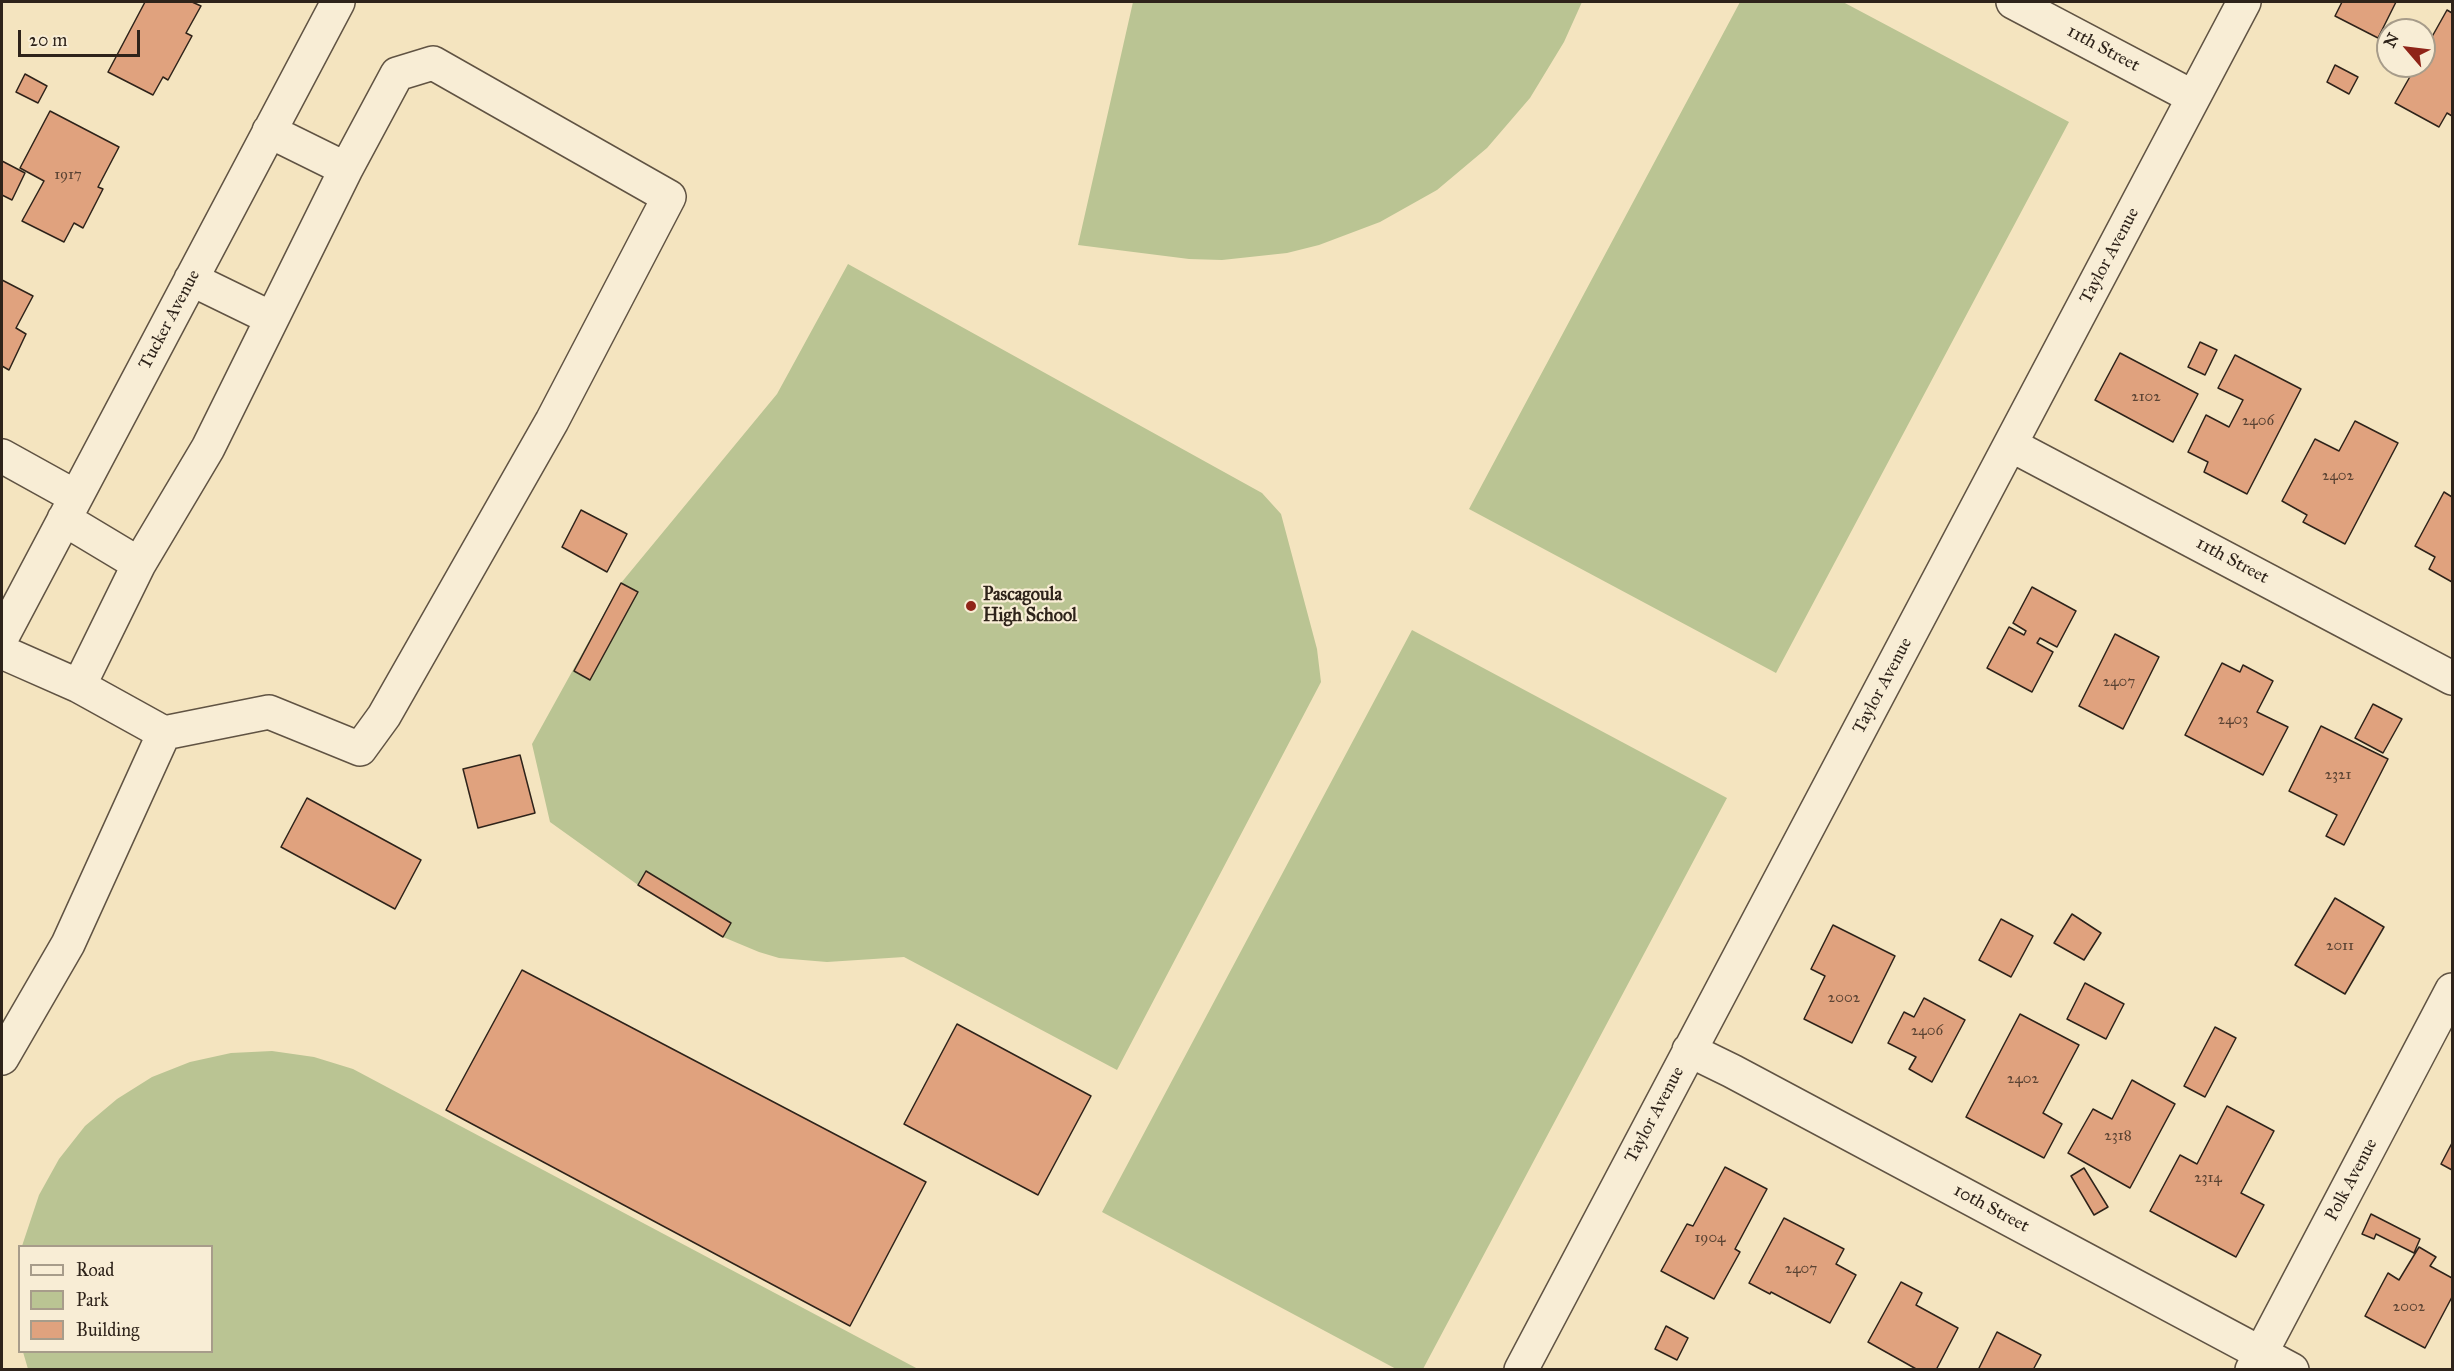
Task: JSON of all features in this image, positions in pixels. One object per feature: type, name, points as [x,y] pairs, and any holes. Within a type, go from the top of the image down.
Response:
[{"type":"street","name":"Tucker Avenue","points":[[2,638],[338,2]]},
{"type":"street","name":"11th Street","points":[[2013,2],[2193,97]]},
{"type":"street","name":"Taylor Avenue","points":[[1521,1370],[2244,2]]},
{"type":"street","points":[[2,652],[79,686],[164,733],[269,712],[360,749],[404,680],[552,421],[669,197],[433,63],[397,74],[346,169],[208,448],[139,564],[79,686]]},
{"type":"street","points":[[269,131],[346,169]]},
{"type":"street","points":[[192,279],[271,318]]},
{"type":"street","name":"11th Street","points":[[2011,445],[2452,678]]},
{"type":"street","points":[[2,456],[139,564]]},
{"type":"street","points":[[2,1058],[68,944],[164,733]]},
{"type":"street","name":"Polk Avenue","points":[[2256,1361],[2452,990]]},
{"type":"street","name":"10th Street","points":[[1689,1050],[1743,1076],[2256,1361],[2292,1370]]},
{"type":"green space","points":[[1133,2],[1582,2],[1564,42],[1530,98],[1487,148],[1437,190],[1380,222],[1319,245],[1287,253],[1222,260],[1189,259],[1078,245]]},
{"type":"green space","points":[[1740,2],[1843,2],[2069,122],[1776,673],[1469,509]]},
{"type":"green space","points":[[848,264],[1262,493],[1281,514],[1317,649],[1321,682],[1117,1070],[904,957],[827,962],[779,958],[723,937],[638,885],[550,822],[532,744],[621,583],[777,394]]},
{"type":"green space","points":[[1412,630],[1727,798],[1423,1369],[1398,1370],[1102,1212]]},
{"type":"green space","points":[[272,1051],[314,1057],[353,1069],[918,1369],[28,1369],[23,1353],[213,1353],[213,1245],[22,1245],[39,1195],[59,1159],[85,1126],[117,1099],[152,1077],[190,1062],[231,1053]]},
{"type":"building","points":[[145,2],[192,2],[201,6],[186,33],[192,36],[168,80],[163,77],[153,95],[108,72]]},
{"type":"building","points":[[2342,2],[2396,2],[2388,18],[2376,18],[2376,37],[2335,16]]},
{"type":"building","points":[[2447,10],[2452,13],[2452,116],[2447,113],[2439,127],[2395,103],[2409,78],[2436,78],[2436,30]]},
{"type":"building","points":[[2335,65],[2358,77],[2349,94],[2327,82]]},
{"type":"building","points":[[25,74],[47,86],[38,103],[16,92]]},
{"type":"building","points":[[50,111],[119,147],[98,187],[103,189],[83,228],[74,223],[64,242],[22,221],[44,181],[20,168]]},
{"type":"building","points":[[2,161],[25,173],[12,200],[2,195]]},
{"type":"building","points":[[2,280],[33,296],[16,328],[26,334],[9,370],[2,366]]},
{"type":"building","points":[[2200,342],[2217,350],[2205,375],[2188,367]]},
{"type":"building","points":[[2120,353],[2198,394],[2173,442],[2095,400]]},
{"type":"building","points":[[2235,355],[2301,389],[2247,494],[2204,472],[2208,462],[2188,452],[2206,415],[2229,427],[2243,400],[2218,388]]},
{"type":"building","points":[[2355,421],[2398,443],[2345,544],[2303,522],[2307,515],[2282,501],[2315,439],[2339,451]]},
{"type":"building","points":[[2444,492],[2452,497],[2452,582],[2429,569],[2435,557],[2415,546]]},
{"type":"building","points":[[581,510],[627,534],[607,572],[562,547]]},
{"type":"building","points":[[621,583],[638,592],[590,680],[574,671]]},
{"type":"building","points":[[2032,587],[2076,611],[2057,647],[2040,638],[2037,643],[2053,652],[2032,692],[1987,668],[2009,627],[2024,635],[2026,631],[2013,623]]},
{"type":"building","points":[[2115,634],[2159,657],[2123,729],[2079,706]]},
{"type":"building","points":[[2222,663],[2240,672],[2243,665],[2273,681],[2257,712],[2288,727],[2263,775],[2185,735]]},
{"type":"building","points":[[2373,704],[2402,719],[2383,753],[2355,738]]},
{"type":"building","points":[[2321,726],[2388,759],[2344,845],[2326,836],[2337,815],[2289,791]]},
{"type":"building","points":[[520,755],[535,813],[478,828],[463,769]]},
{"type":"building","points":[[307,798],[421,860],[395,909],[281,847]]},
{"type":"building","points":[[646,871],[731,923],[723,937],[638,885]]},
{"type":"building","points":[[2335,898],[2384,927],[2345,994],[2295,965]]},
{"type":"building","points":[[2072,914],[2101,933],[2084,960],[2054,943]]},
{"type":"building","points":[[2001,919],[2033,936],[2011,977],[1979,960]]},
{"type":"building","points":[[1833,925],[1895,956],[1852,1043],[1804,1019],[1825,976],[1811,969]]},
{"type":"building","points":[[522,970],[926,1182],[850,1326],[446,1110]]},
{"type":"building","points":[[2085,983],[2124,1004],[2106,1039],[2067,1019]]},
{"type":"building","points":[[1924,998],[1965,1020],[1932,1082],[1909,1069],[1916,1057],[1888,1043],[1904,1012],[1914,1017]]},
{"type":"building","points":[[2020,1014],[2079,1045],[2043,1113],[2062,1124],[2044,1158],[1966,1117]]},
{"type":"building","points":[[957,1024],[1091,1096],[1038,1195],[904,1124]]},
{"type":"building","points":[[2215,1027],[2236,1038],[2205,1097],[2184,1086]]},
{"type":"building","points":[[2132,1080],[2175,1104],[2130,1188],[2068,1153],[2093,1109],[2112,1119]]},
{"type":"building","points":[[2227,1106],[2274,1131],[2241,1193],[2264,1205],[2236,1257],[2150,1211],[2180,1155],[2197,1164]]},
{"type":"building","points":[[2452,1143],[2452,1170],[2441,1164]]},
{"type":"building","points":[[1725,1167],[1767,1189],[1735,1249],[1740,1252],[1714,1299],[1661,1271],[1687,1224],[1693,1226]]},
{"type":"building","points":[[2084,1168],[2108,1207],[2094,1215],[2071,1176]]},
{"type":"building","points":[[2371,1214],[2420,1239],[2414,1253],[2376,1234],[2374,1239],[2362,1234]]},
{"type":"building","points":[[1784,1218],[1844,1249],[1836,1264],[1856,1275],[1830,1323],[1749,1283]]},
{"type":"building","points":[[2419,1247],[2436,1257],[2430,1266],[2452,1278],[2452,1297],[2425,1348],[2365,1316],[2388,1273],[2399,1280]]},
{"type":"building","points":[[1901,1282],[1922,1293],[1916,1305],[1958,1328],[1936,1370],[1918,1370],[1868,1342]]},
{"type":"building","points":[[1666,1326],[1688,1338],[1677,1360],[1655,1349]]},
{"type":"building","points":[[1997,1332],[2041,1355],[2033,1370],[1978,1370]]},
{"type":"place","name":"Pascagoula High School","points":[[971,606]]}]
